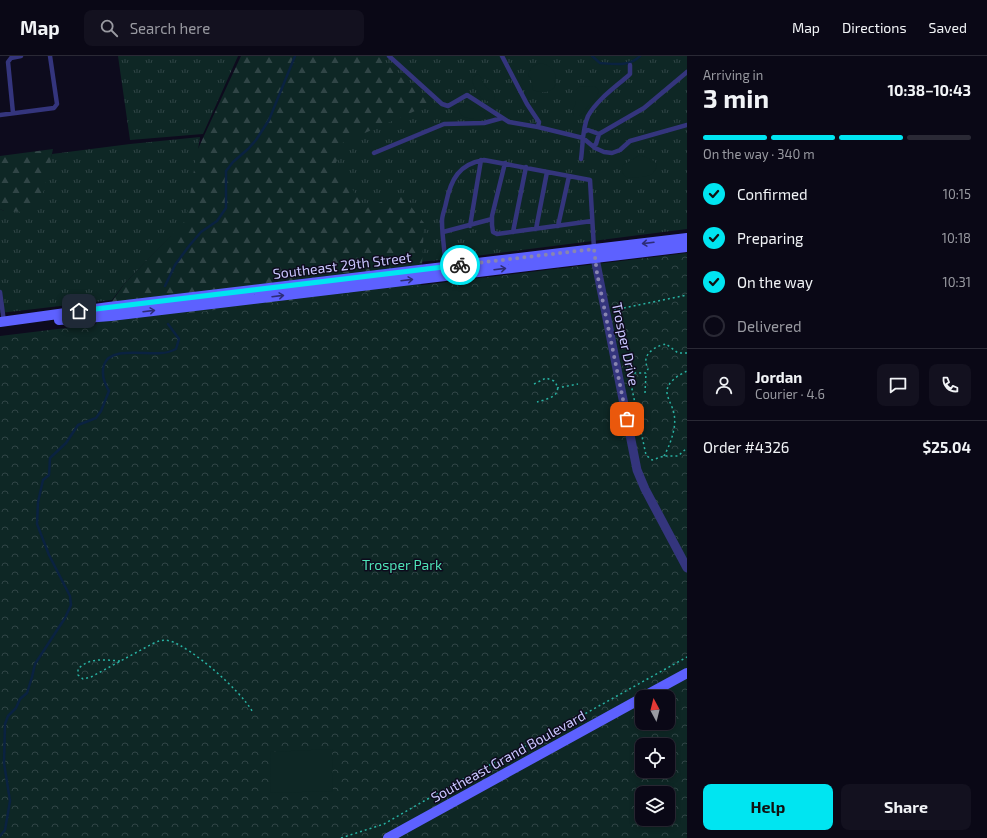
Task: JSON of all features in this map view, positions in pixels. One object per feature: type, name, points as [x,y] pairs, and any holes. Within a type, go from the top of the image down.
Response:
[{"type":"main road","name":"Southeast 29th Street","points":[[595,254],[687,238]]},
{"type":"main road","name":"Southeast 29th Street","points":[[1,323],[109,307],[595,254],[687,247]]},
{"type":"main road","name":"Southeast Grand Boulevard","points":[[656,690],[687,673]]},
{"type":"main road","name":"Southeast Grand Boulevard","points":[[388,838],[635,701]]},
{"type":"street","name":"Trosper Drive","points":[[595,254],[637,470],[645,489],[687,568]]},
{"type":"lane","points":[[13,113],[8,62],[11,58],[21,56]]},
{"type":"lane","points":[[0,115],[54,108],[57,104],[50,56]]},
{"type":"lane","points":[[389,56],[442,104],[448,106],[467,95],[509,122],[538,127],[583,138],[604,152],[612,153],[620,150],[630,141],[687,125]]},
{"type":"lane","points":[[502,56],[527,104],[539,122],[538,127]]},
{"type":"lane","points":[[581,159],[583,138],[586,131],[588,116],[605,95],[630,74],[630,65]]},
{"type":"lane","points":[[586,131],[599,134],[644,108],[687,72]]},
{"type":"lane","points":[[374,153],[444,124],[484,123],[502,118]]},
{"type":"lane","points":[[593,146],[596,144],[599,134]]},
{"type":"lane","points":[[470,226],[481,160]]},
{"type":"lane","points":[[447,271],[442,220],[448,194],[454,177],[465,166],[472,162],[481,160],[492,160],[590,180],[595,254]]},
{"type":"lane","points":[[504,163],[492,219],[493,232],[497,234],[592,221]]},
{"type":"lane","points":[[512,232],[526,167]]},
{"type":"lane","points":[[536,229],[547,172]]},
{"type":"lane","points":[[558,226],[569,176]]},
{"type":"lane","points":[[443,232],[492,219]]},
{"type":"lane","points":[[0,292],[1,323]]},
{"type":"path","points":[[606,312],[687,295]]},
{"type":"path","points":[[645,392],[646,373],[648,368],[646,360],[648,355],[657,346],[666,344],[678,353],[687,353]]},
{"type":"path","points":[[664,456],[672,438],[674,422],[674,414],[667,394],[667,388],[670,382],[677,376],[687,371]]},
{"type":"path","points":[[646,373],[628,373],[629,385],[632,389],[646,456],[652,460],[664,456],[678,456],[687,448]]},
{"type":"path","points":[[534,384],[546,378],[554,380],[557,388],[556,394],[552,397],[537,402]]},
{"type":"path","points":[[557,388],[578,384]]},
{"type":"path","points":[[630,393],[632,389]]},
{"type":"path","points":[[120,661],[98,659],[84,663],[78,669],[78,675],[83,679],[91,677],[152,644],[162,640],[170,641],[200,659],[232,686],[247,702],[252,711]]},
{"type":"path","points":[[341,838],[384,824],[452,785],[687,657]]},
{"type":"green space","points":[[118,56],[238,56],[203,134],[130,140]]},
{"type":"green space","points":[[241,56],[378,56],[431,104],[342,143],[336,163],[366,208],[401,194],[424,223],[420,308],[68,363],[125,283],[186,220],[197,151]]},
{"type":"green space","points":[[248,56],[687,56],[687,229],[460,258],[348,269],[171,236],[125,283],[112,300],[0,313],[0,209],[4,211],[48,168],[52,154],[200,137],[192,189]]},
{"type":"green space","points":[[540,63],[547,65],[553,70],[556,76],[554,87],[550,91],[543,92],[533,90],[531,79],[528,75],[535,65]]},
{"type":"green space","points":[[477,74],[481,77],[485,86],[495,96],[494,101],[489,102],[481,98],[472,81],[473,77]]},
{"type":"green space","points":[[594,86],[599,91],[596,98],[583,113],[579,116],[574,116],[573,109],[576,103],[576,90],[579,87]]},
{"type":"green space","points":[[465,103],[484,112],[486,115],[484,119],[468,118],[461,115],[459,108]]},
{"type":"green space","points":[[53,149],[44,190],[40,200],[24,212],[4,211],[0,209],[0,156]]},
{"type":"green space","points":[[640,155],[654,161],[657,165],[655,171],[651,175],[645,177],[627,178],[622,172],[623,165]]},
{"type":"green space","name":"Trosper Park","points":[[687,253],[687,838],[0,838],[0,336]]},
{"type":"green space","points":[[332,749],[333,791],[271,793],[270,752]]},
{"type":"waterway","points":[[165,286],[175,265],[189,246],[201,232],[217,221],[226,208],[226,171],[233,162],[256,140],[269,120],[295,56]]},
{"type":"waterway","points":[[592,56],[600,63],[616,64],[631,62],[640,56]]},
{"type":"waterway","points":[[0,836],[5,830],[10,801],[4,763],[5,724],[8,716],[16,708],[20,699],[27,693],[35,664],[65,618],[71,605],[70,596],[49,555],[37,524],[38,502],[43,480],[49,475],[50,458],[66,443],[78,425],[96,418],[101,411],[109,391],[104,382],[103,376],[104,365],[108,359],[113,355],[121,353],[163,353],[176,349],[179,339],[168,324]]},
{"type":"way so far","points":[[460,265],[594,249],[597,273],[627,419]]},
{"type":"route","points":[[79,311],[460,265]]}]
